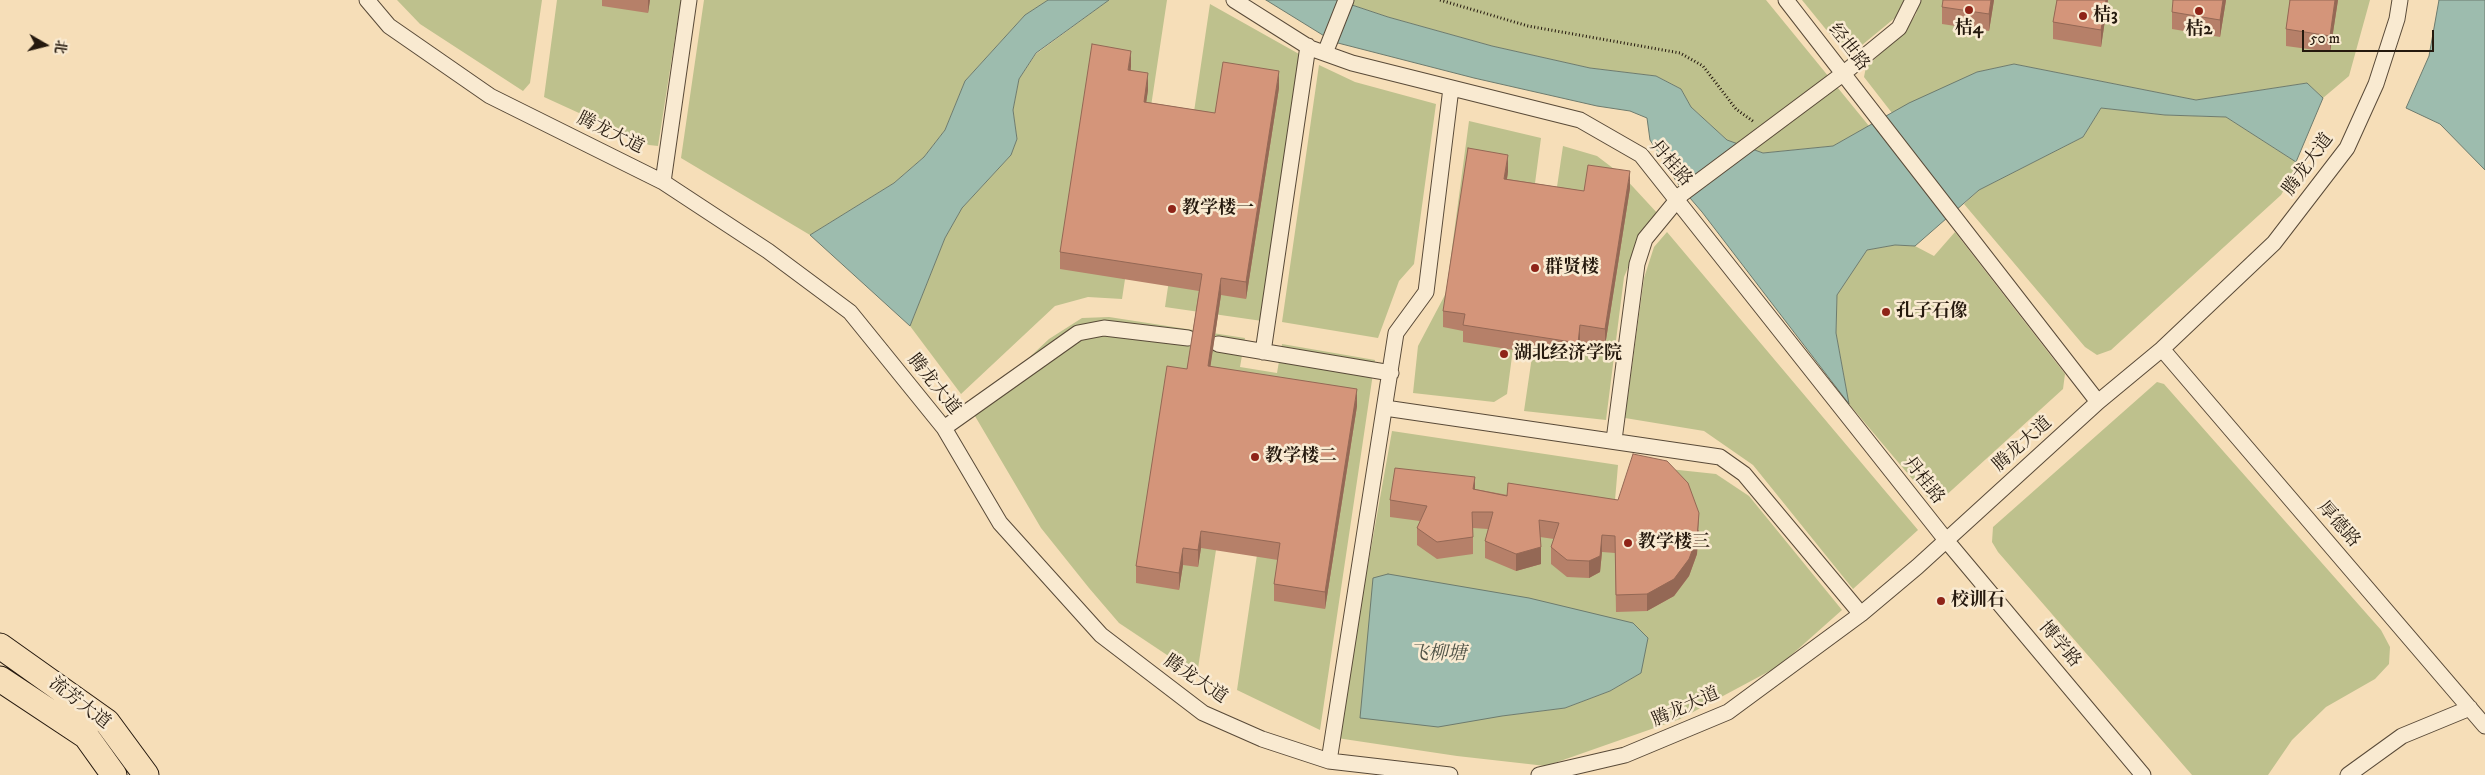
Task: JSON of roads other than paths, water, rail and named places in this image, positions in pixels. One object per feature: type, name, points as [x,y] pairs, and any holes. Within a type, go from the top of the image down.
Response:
[{"type":"main road","name":"流芳大道","points":[[0,646],[107,722],[146,775]]},
{"type":"main road","name":"流芳大道","points":[[0,679],[86,736],[114,775]]},
{"type":"street","name":"腾龙大道","points":[[367,0],[389,26],[490,96],[663,182],[768,251],[850,312],[944,428],[1000,523],[1101,635],[1203,712],[1262,739],[1329,761],[1450,775]]},
{"type":"street","points":[[663,182],[689,0]]},
{"type":"street","name":"丹桂路","points":[[1234,0],[1308,46],[1327,48],[1352,64],[1580,120],[1641,155],[1679,197],[1946,540]]},
{"type":"street","points":[[1327,48],[1346,0]]},
{"type":"street","name":"经世路","points":[[1786,0],[1881,119],[2098,402]]},
{"type":"street","points":[[1614,440],[1637,264],[1644,239],[1679,197],[1751,141],[1844,73],[1898,28],[1913,0]]},
{"type":"street","name":"腾龙大道","points":[[1538,775],[1625,755],[1728,712],[1861,614],[1946,540],[2098,402],[2162,349],[2274,243],[2347,148],[2376,84],[2397,18],[2400,0]]},
{"type":"street","points":[[1263,352],[1308,46]]},
{"type":"street","points":[[1329,761],[1396,333],[1426,292],[1451,88]]},
{"type":"street","points":[[944,428],[1078,333],[1104,328],[1188,338]]},
{"type":"street","points":[[1218,344],[1391,373]]},
{"type":"street","name":"厚德路","points":[[2162,349],[2485,726]]},
{"type":"street","points":[[1385,408],[1720,457],[1744,474],[1861,614]]},
{"type":"street","name":"博学路","points":[[1946,540],[2143,775]]},
{"type":"street","points":[[2348,775],[2402,736],[2470,708]]},
{"type":"water","points":[[1048,0],[1109,0],[1036,53],[1019,79],[1013,110],[1017,139],[1011,155],[962,208],[945,238],[910,326],[810,235],[894,183],[924,157],[945,130],[965,81],[1025,15]]},
{"type":"water","points":[[1266,0],[1345,0],[1352,5],[1388,17],[1492,46],[1590,68],[1656,76],[1681,89],[1691,107],[1727,140],[1763,153],[1833,146],[1909,103],[1977,72],[2014,64],[2196,100],[2307,83],[2323,98],[2296,162],[2226,117],[2165,115],[2101,108],[2083,137],[1979,190],[1915,246],[1895,245],[1867,250],[1837,295],[1836,333],[1849,404],[1702,212],[1678,184],[1650,140],[1647,118],[1630,111],[1597,106],[1474,78],[1334,42]]},
{"type":"water","points":[[2439,0],[2485,0],[2485,170],[2440,124],[2406,108],[2429,56]]},
{"type":"water","name":"飞柳塘","points":[[1388,574],[1529,598],[1633,623],[1648,638],[1641,673],[1610,691],[1565,708],[1438,727],[1360,718],[1373,578]]},
{"type":"place","name":"桔4","points":[[1969,10]]},
{"type":"place","name":"桔2","points":[[2199,11]]},
{"type":"place","name":"桔3","points":[[2083,16]]},
{"type":"place","name":"教学楼一","points":[[1172,209]]},
{"type":"place","name":"群贤楼","points":[[1535,268]]},
{"type":"place","name":"孔子石像","points":[[1886,312]]},
{"type":"place","name":"湖北经济学院","points":[[1504,354]]},
{"type":"place","name":"教学楼二","points":[[1255,457]]},
{"type":"place","name":"教学楼三","points":[[1628,543]]},
{"type":"place","name":"校训石","points":[[1941,601]]}]
